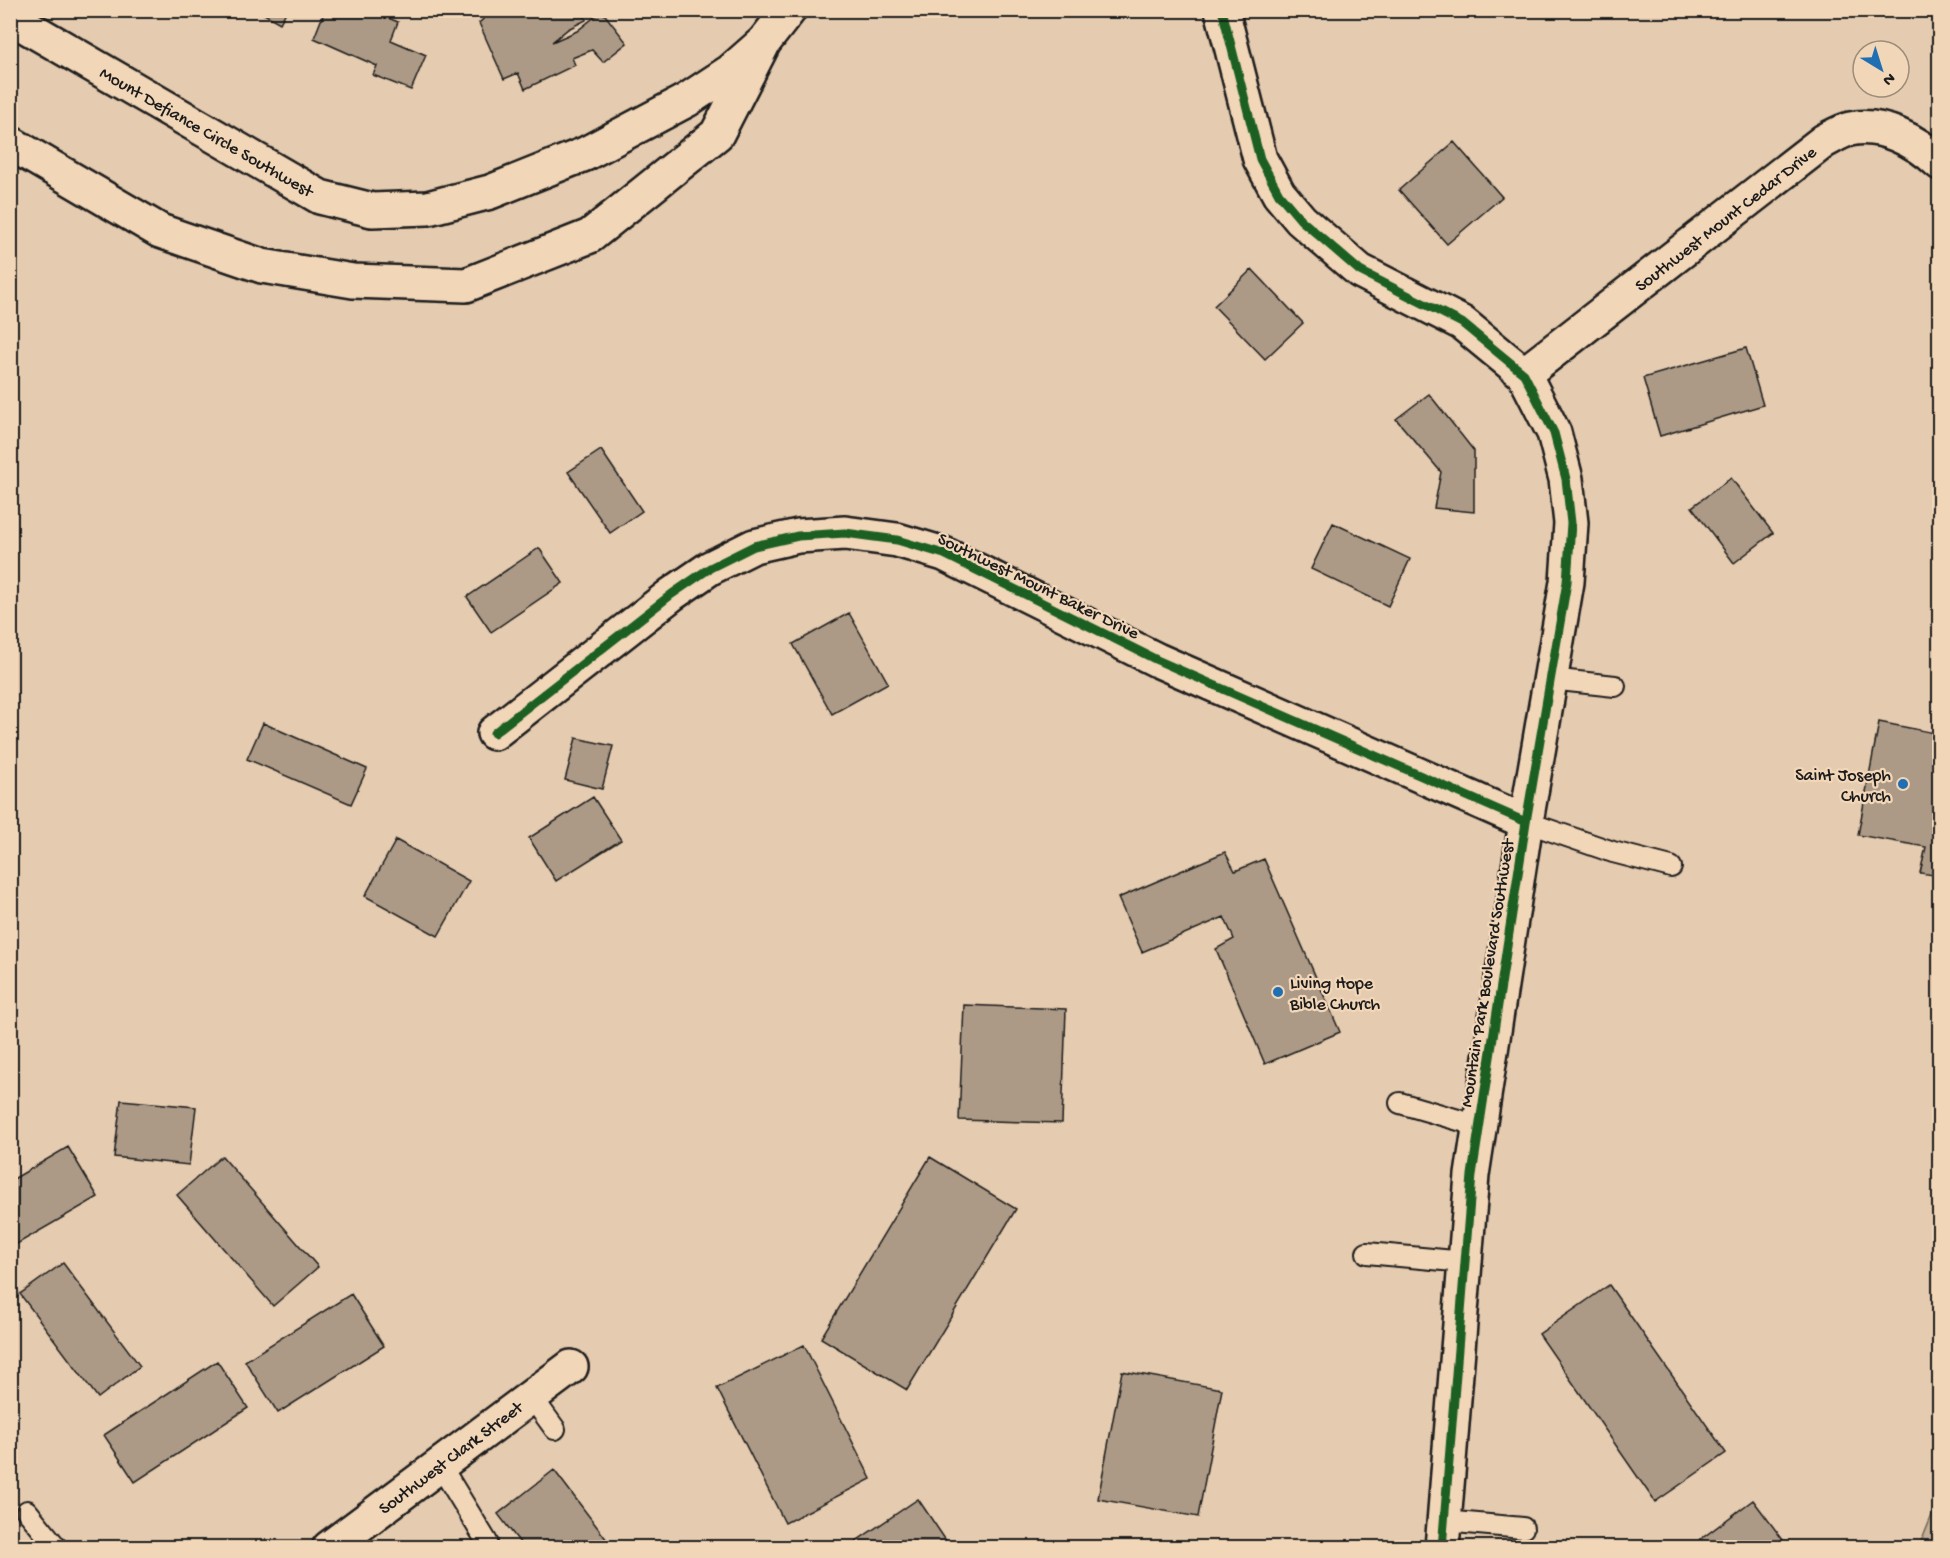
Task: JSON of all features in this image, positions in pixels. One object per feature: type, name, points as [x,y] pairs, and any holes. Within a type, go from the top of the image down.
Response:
[{"type":"street","name":"Mount Defiance Circle Southwest","points":[[10,17],[321,197],[372,210],[428,208],[490,192],[585,154],[687,100],[731,72],[764,42],[789,10]]},
{"type":"street","name":"Mountain Park Boulevard Southwest","points":[[1222,10],[1260,159],[1279,194],[1300,220],[1360,271],[1462,323],[1524,374],[1554,434],[1566,479],[1571,523],[1567,582],[1526,822],[1472,1175],[1443,1534]]},
{"type":"street","points":[[10,143],[160,231],[261,266],[353,281],[466,285],[590,236],[717,134],[764,42]]},
{"type":"street","name":"Southwest Mount Cedar Drive","points":[[1524,374],[1824,141],[1848,129],[1866,127],[1893,133],[1917,145],[1940,163]]},
{"type":"street","name":"Southwest Mount Baker Drive","points":[[494,733],[710,567],[754,546],[798,536],[845,533],[897,540],[944,554],[1157,660],[1526,822]]},
{"type":"street","name":"Southwest Clark Street","points":[[330,1548],[571,1367]]},
{"type":"lane","points":[[1550,679],[1615,686]]},
{"type":"lane","points":[[1526,822],[1613,852],[1671,867]]},
{"type":"lane","points":[[1400,1103],[1479,1126]]},
{"type":"lane","points":[[1367,1253],[1465,1262]]},
{"type":"lane","points":[[531,1396],[555,1429]]},
{"type":"lane","points":[[440,1465],[487,1542]]},
{"type":"lane","points":[[27,1510],[57,1548]]},
{"type":"lane","points":[[1443,1534],[1523,1528]]},
{"type":"shaded area","points":[[1939,1498],[1939,1547],[1919,1547]]},
{"type":"building","points":[[257,10],[287,10],[280,23]]},
{"type":"building","points":[[325,10],[369,10],[398,22],[391,40],[426,55],[411,90],[373,75],[377,66],[314,38]]},
{"type":"building","points":[[493,10],[582,10],[586,20],[568,29],[552,42],[577,31],[602,11],[627,43],[603,62],[592,50],[572,58],[575,65],[525,89],[518,73],[504,79],[479,23]]},
{"type":"building","points":[[1454,142],[1502,197],[1447,244],[1399,190]]},
{"type":"building","points":[[1252,269],[1303,323],[1265,359],[1214,306]]},
{"type":"building","points":[[1746,348],[1763,405],[1660,436],[1643,378]]},
{"type":"building","points":[[1429,394],[1474,451],[1474,512],[1434,508],[1441,472],[1396,419]]},
{"type":"building","points":[[601,450],[642,511],[610,533],[568,472]]},
{"type":"building","points":[[1731,478],[1773,533],[1734,563],[1692,507]]},
{"type":"building","points":[[1333,523],[1410,559],[1388,606],[1311,569]]},
{"type":"building","points":[[539,548],[563,583],[491,632],[467,597]]},
{"type":"building","points":[[849,613],[888,683],[832,714],[793,644]]},
{"type":"building","name":"Saint Joseph Church","points":[[1879,722],[1940,734],[1940,876],[1920,873],[1926,847],[1858,835]]},
{"type":"building","points":[[263,723],[367,769],[351,804],[247,759]]},
{"type":"building","points":[[576,738],[613,746],[602,789],[565,780]]},
{"type":"building","points":[[593,797],[621,840],[556,881],[529,838]]},
{"type":"building","points":[[396,840],[469,881],[438,936],[365,896]]},
{"type":"building","name":"Living Hope Bible Church","points":[[1225,852],[1235,871],[1264,859],[1340,1032],[1265,1064],[1216,949],[1234,939],[1224,917],[1142,952],[1118,898]]},
{"type":"building","points":[[964,1005],[1066,1009],[1062,1123],[959,1120]]},
{"type":"building","points":[[121,1100],[196,1107],[189,1165],[114,1157]]},
{"type":"building","points":[[68,1147],[98,1197],[10,1248],[10,1181]]},
{"type":"building","points":[[222,1156],[318,1267],[273,1306],[177,1195]]},
{"type":"building","points":[[930,1157],[1016,1209],[907,1390],[821,1338]]},
{"type":"building","points":[[63,1263],[140,1366],[98,1398],[20,1294]]},
{"type":"building","points":[[1609,1285],[1726,1453],[1655,1502],[1539,1334]]},
{"type":"building","points":[[351,1294],[384,1346],[278,1413],[245,1361]]},
{"type":"building","points":[[804,1345],[871,1479],[785,1523],[717,1388]]},
{"type":"building","points":[[217,1361],[248,1408],[135,1482],[104,1435]]},
{"type":"building","points":[[1122,1371],[1222,1389],[1198,1517],[1098,1499]]},
{"type":"building","points":[[554,1470],[613,1548],[524,1548],[498,1514]]},
{"type":"building","points":[[918,1499],[951,1548],[846,1548]]},
{"type":"building","points":[[1753,1500],[1789,1548],[1689,1548]]},
{"type":"cycle path","points":[[1222,10],[1260,159],[1279,194],[1301,220],[1360,271],[1462,323],[1524,374],[1554,433],[1566,479],[1571,523],[1567,582],[1526,822],[1472,1175],[1442,1548]]},
{"type":"cycle path","points":[[494,733],[672,594],[710,568],[754,546],[798,536],[845,533],[897,540],[944,554],[1157,660],[1526,822]]},
{"type":"place","name":"Saint Joseph Church","points":[[1903,784]]},
{"type":"place","name":"Living Hope Bible Church","points":[[1278,992]]}]
